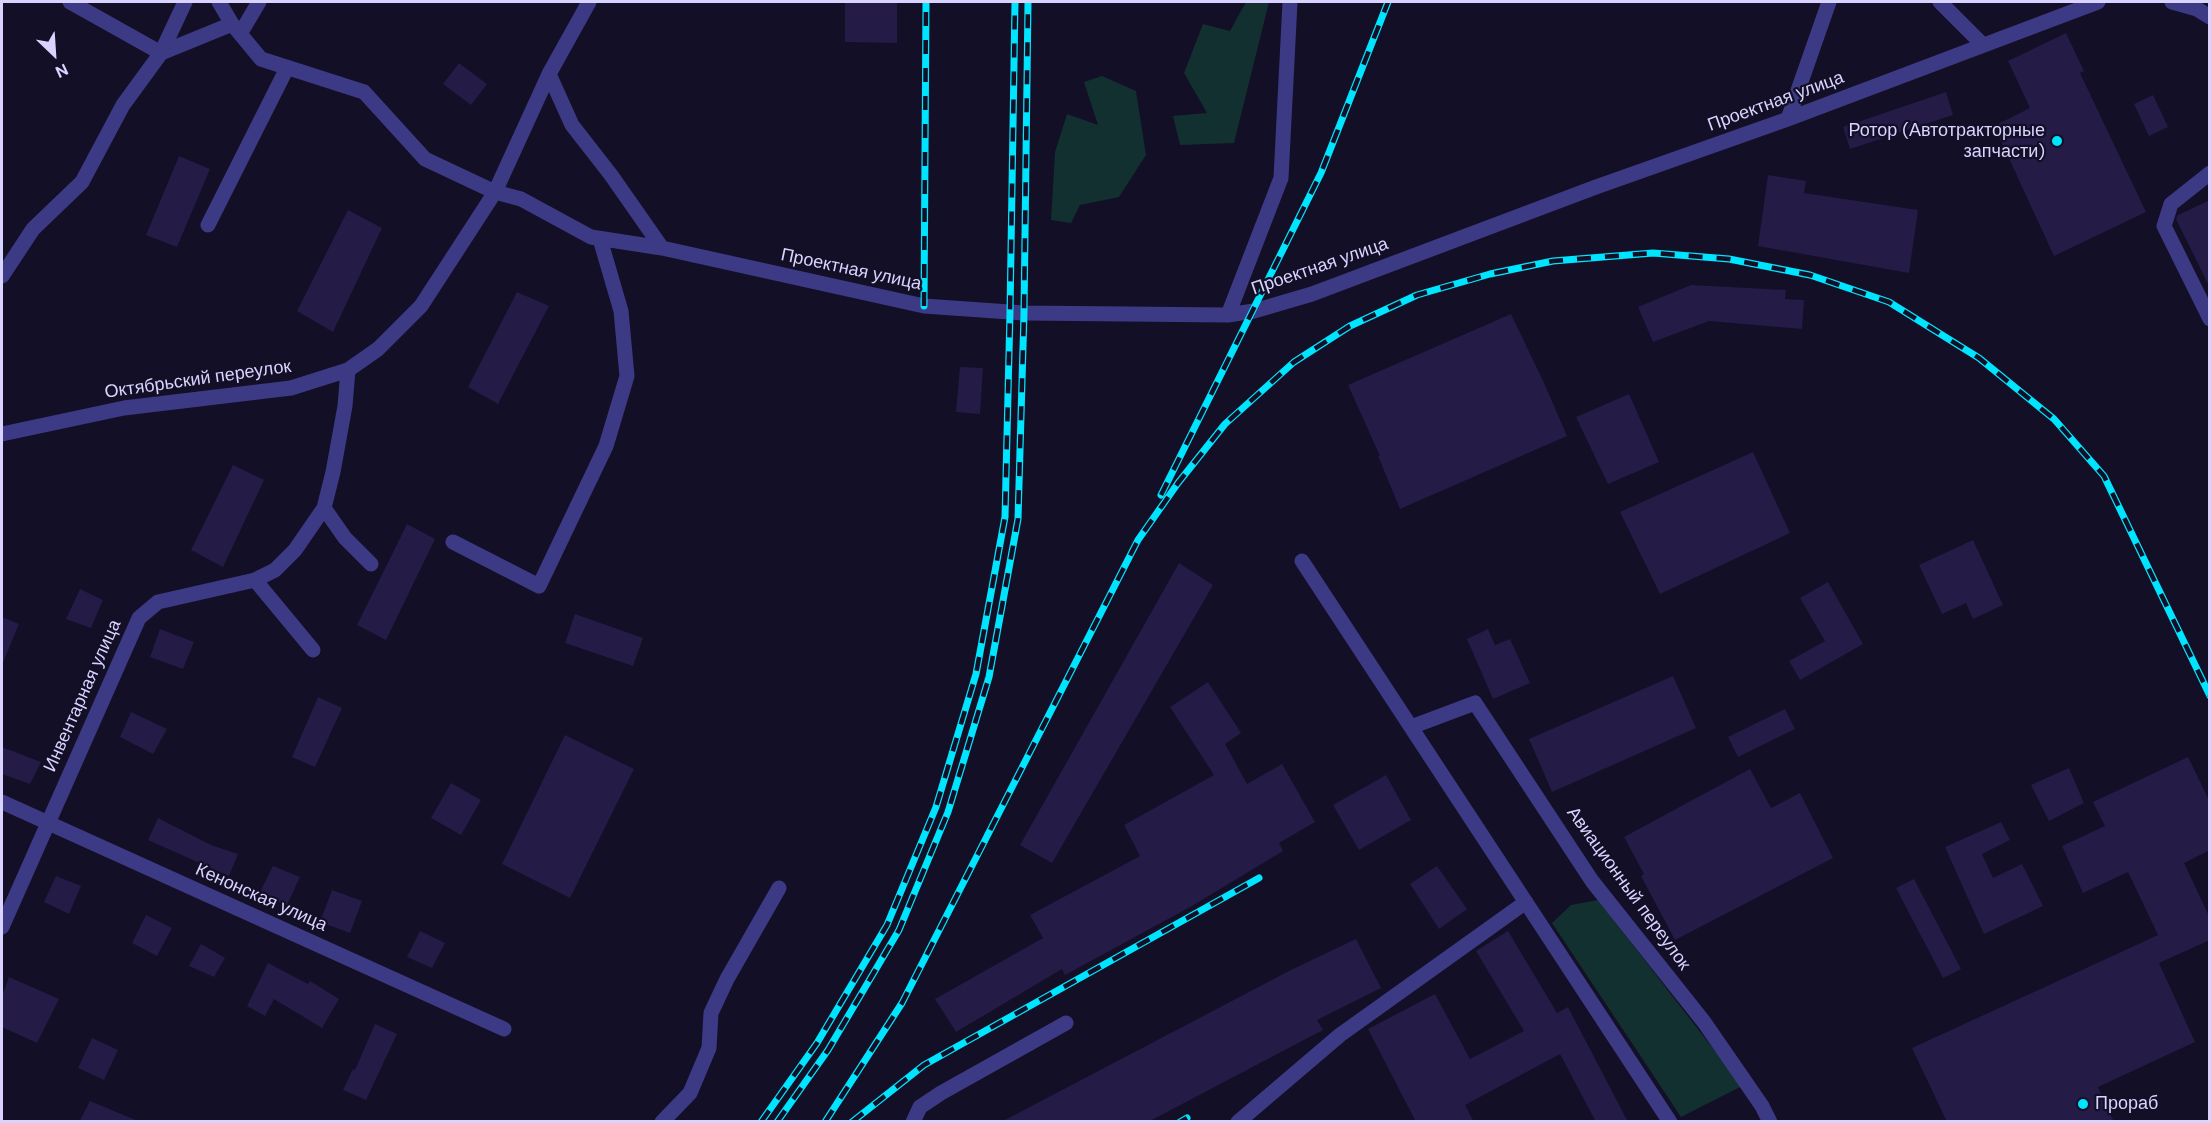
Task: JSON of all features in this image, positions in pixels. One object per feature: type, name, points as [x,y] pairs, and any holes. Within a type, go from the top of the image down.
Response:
[{"type":"street","points":[[70,2],[161,53],[236,29],[259,2]]},
{"type":"street","points":[[2,276],[33,229],[82,182],[123,105],[161,53],[185,2]]},
{"type":"street","name":"Проектная улица","points":[[219,2],[236,29],[261,59],[364,92],[425,159],[495,192],[522,199],[591,237],[662,248],[924,306],[1024,313],[1228,315],[1254,311],[1312,294],[2098,2]]},
{"type":"street","points":[[589,2],[549,74],[572,125],[611,175],[662,248]]},
{"type":"street","points":[[1228,315],[1281,178],[1290,2]]},
{"type":"street","points":[[1788,119],[1829,2]]},
{"type":"street","points":[[1940,2],[1983,45]]},
{"type":"street","points":[[2172,2],[2205,9]]},
{"type":"street","points":[[208,225],[287,68]]},
{"type":"street","name":"Октябрьский переулок","points":[[2,434],[124,408],[291,388],[348,370],[378,349],[421,306],[495,192],[549,74]]},
{"type":"street","points":[[2210,172],[2171,204],[2164,226],[2210,319]]},
{"type":"street","points":[[453,542],[539,586],[606,446],[627,376],[621,311],[600,239]]},
{"type":"street","name":"Инвентарная улица","points":[[2,927],[139,618],[158,602],[255,580],[275,570],[295,550],[324,508],[345,406],[348,370]]},
{"type":"street","points":[[324,508],[345,538],[371,564]]},
{"type":"street","points":[[1302,561],[1670,1122]]},
{"type":"street","points":[[255,580],[313,650]]},
{"type":"street","name":"Авиационный переулок","points":[[1411,727],[1474,703],[1592,880],[1704,1022],[1762,1106],[1770,1122]]},
{"type":"street","name":"Кенонская улица","points":[[2,802],[504,1029]]},
{"type":"street","points":[[662,1122],[690,1093],[710,1048],[711,1012],[727,979],[779,888]]},
{"type":"street","points":[[1238,1122],[1340,1035],[1526,902]]},
{"type":"street","points":[[913,1122],[920,1107],[941,1093],[1066,1023]]},
{"type":"green space","points":[[1246,2],[1269,2],[1234,143],[1180,145],[1173,116],[1207,113],[1184,73],[1203,24],[1230,31]]},
{"type":"green space","points":[[1102,76],[1136,91],[1146,155],[1119,197],[1080,205],[1071,223],[1051,220],[1055,152],[1067,114],[1098,125],[1084,82]]},
{"type":"green space","points":[[1598,900],[1742,1086],[1681,1117],[1552,923],[1571,905]]},
{"type":"building","points":[[845,2],[897,2],[897,43],[845,42]]},
{"type":"building","name":"Ротор (Автотракторные запчасти)","points":[[2066,33],[2084,71],[2080,73],[2146,212],[2054,256],[1994,126],[2030,108],[2008,61]]},
{"type":"building","points":[[459,63],[487,84],[471,105],[443,84]]},
{"type":"building","points":[[1946,92],[1953,115],[1850,149],[1843,127]]},
{"type":"building","points":[[2153,95],[2168,127],[2149,136],[2134,104]]},
{"type":"building","points":[[179,156],[210,169],[177,247],[146,235]]},
{"type":"building","points":[[1768,175],[1806,181],[1804,193],[1918,210],[1909,273],[1758,246]]},
{"type":"building","points":[[2210,200],[2210,288],[2176,219],[2178,215]]},
{"type":"building","points":[[348,210],[382,228],[333,332],[297,311]]},
{"type":"building","points":[[1691,285],[1786,290],[1785,299],[1804,300],[1802,329],[1709,321],[1653,342],[1638,307]]},
{"type":"building","points":[[517,292],[549,306],[498,404],[468,387]]},
{"type":"building","points":[[1511,314],[1567,436],[1400,509],[1378,456],[1380,456],[1348,385]]},
{"type":"building","points":[[960,367],[983,368],[980,414],[956,412]]},
{"type":"building","points":[[1629,394],[1659,462],[1608,484],[1576,417]]},
{"type":"building","points":[[1753,452],[1790,533],[1660,594],[1620,512]]},
{"type":"building","points":[[233,465],[264,480],[223,567],[191,550]]},
{"type":"building","points":[[407,524],[435,539],[386,640],[357,625]]},
{"type":"building","points":[[1973,540],[2003,605],[1973,619],[1966,603],[1942,614],[1919,565]]},
{"type":"building","points":[[1179,563],[1213,585],[1052,863],[1020,845]]},
{"type":"building","points":[[1828,582],[1863,644],[1800,680],[1789,661],[1825,641],[1800,598]]},
{"type":"building","points":[[80,589],[103,600],[91,628],[66,619]]},
{"type":"building","points":[[575,614],[643,638],[633,666],[565,643]]},
{"type":"building","points":[[2,617],[19,624],[2,665]]},
{"type":"building","points":[[160,629],[194,642],[183,669],[150,657]]},
{"type":"building","points":[[1488,629],[1495,645],[1510,639],[1530,683],[1493,699],[1467,639]]},
{"type":"building","points":[[1673,676],[1696,728],[1552,792],[1529,739]]},
{"type":"building","points":[[1208,682],[1241,733],[1225,744],[1247,784],[1282,764],[1315,822],[1279,843],[1283,851],[1192,906],[1065,975],[1062,969],[956,1032],[935,999],[1043,938],[1030,915],[1140,856],[1124,825],[1214,775],[1170,707]]},
{"type":"building","points":[[318,697],[342,708],[315,767],[292,757]]},
{"type":"building","points":[[1785,709],[1795,729],[1738,757],[1728,737]]},
{"type":"building","points":[[131,712],[167,729],[153,754],[120,737]]},
{"type":"building","points":[[565,735],[634,769],[570,898],[502,864]]},
{"type":"building","points":[[2,747],[41,762],[30,784],[2,774]]},
{"type":"building","points":[[2188,757],[2210,802],[2210,850],[2184,863],[2210,918],[2210,940],[2159,963],[2195,1042],[2098,1087],[2114,1122],[1947,1122],[1912,1048],[2158,935],[2128,872],[2083,893],[2062,846],[2105,826],[2093,802]]},
{"type":"building","points":[[2069,768],[2084,803],[2049,821],[2031,785]]},
{"type":"building","points":[[1750,769],[1771,808],[1800,793],[1833,858],[1675,940],[1641,876],[1644,874],[1624,837]]},
{"type":"building","points":[[1386,775],[1411,820],[1359,850],[1333,805]]},
{"type":"building","points":[[451,783],[481,800],[461,835],[431,818]]},
{"type":"building","points":[[158,818],[211,845],[238,854],[229,876],[148,840]]},
{"type":"building","points":[[2001,822],[2010,840],[1982,854],[1993,878],[2022,864],[2043,906],[1984,934],[1945,847]]},
{"type":"building","points":[[273,866],[300,877],[287,905],[259,894]]},
{"type":"building","points":[[1437,866],[1467,909],[1439,929],[1410,884]]},
{"type":"building","points":[[56,876],[81,886],[69,914],[44,902]]},
{"type":"building","points":[[1914,879],[1961,969],[1943,978],[1896,888]]},
{"type":"building","points":[[332,890],[362,901],[350,933],[320,922]]},
{"type":"building","points":[[146,915],[172,928],[157,956],[132,943]]},
{"type":"building","points":[[420,931],[445,943],[432,968],[407,957]]},
{"type":"building","points":[[1508,931],[1557,1013],[1568,1007],[1628,1122],[1596,1122],[1560,1054],[1465,1105],[1474,1122],[1416,1122],[1368,1029],[1435,994],[1470,1059],[1524,1031],[1476,951]]},
{"type":"building","points":[[1356,939],[1381,988],[1317,1020],[1323,1030],[1148,1122],[1001,1122],[1291,970]]},
{"type":"building","points":[[201,944],[225,958],[214,977],[189,966]]},
{"type":"building","points":[[268,963],[308,984],[310,981],[339,999],[322,1028],[274,999],[265,1016],[247,1006]]},
{"type":"building","points":[[9,977],[59,999],[37,1043],[2,1027],[2,996]]},
{"type":"building","points":[[375,1024],[397,1034],[366,1100],[343,1090],[353,1069],[355,1070]]},
{"type":"building","points":[[92,1038],[118,1050],[104,1080],[78,1068]]},
{"type":"building","points":[[90,1101],[138,1121],[79,1122]]},
{"type":"railway","points":[[924,306],[926,2]]},
{"type":"railway","points":[[761,1122],[817,1043],[887,925],[936,807],[976,674],[1005,517],[1015,2]]},
{"type":"railway","points":[[777,1122],[828,1050],[899,930],[948,812],[989,677],[1018,519],[1024,313],[1028,2]]},
{"type":"railway","points":[[1161,495],[1321,173],[1388,2]]},
{"type":"railway","points":[[825,1122],[902,1003],[1138,540],[1178,483],[1225,424],[1294,362],[1350,326],[1417,295],[1490,274],[1553,261],[1653,253],[1729,259],[1810,275],[1889,302],[1979,358],[2054,419],[2104,476],[2210,696]]},
{"type":"railway","points":[[852,1122],[924,1065],[1259,878]]},
{"type":"railway","points":[[1180,1122],[1187,1118]]},
{"type":"place","name":"Ротор (Автотракторные запчасти)","points":[[2057,141]]},
{"type":"place","name":"Прораб","points":[[2083,1104]]}]
